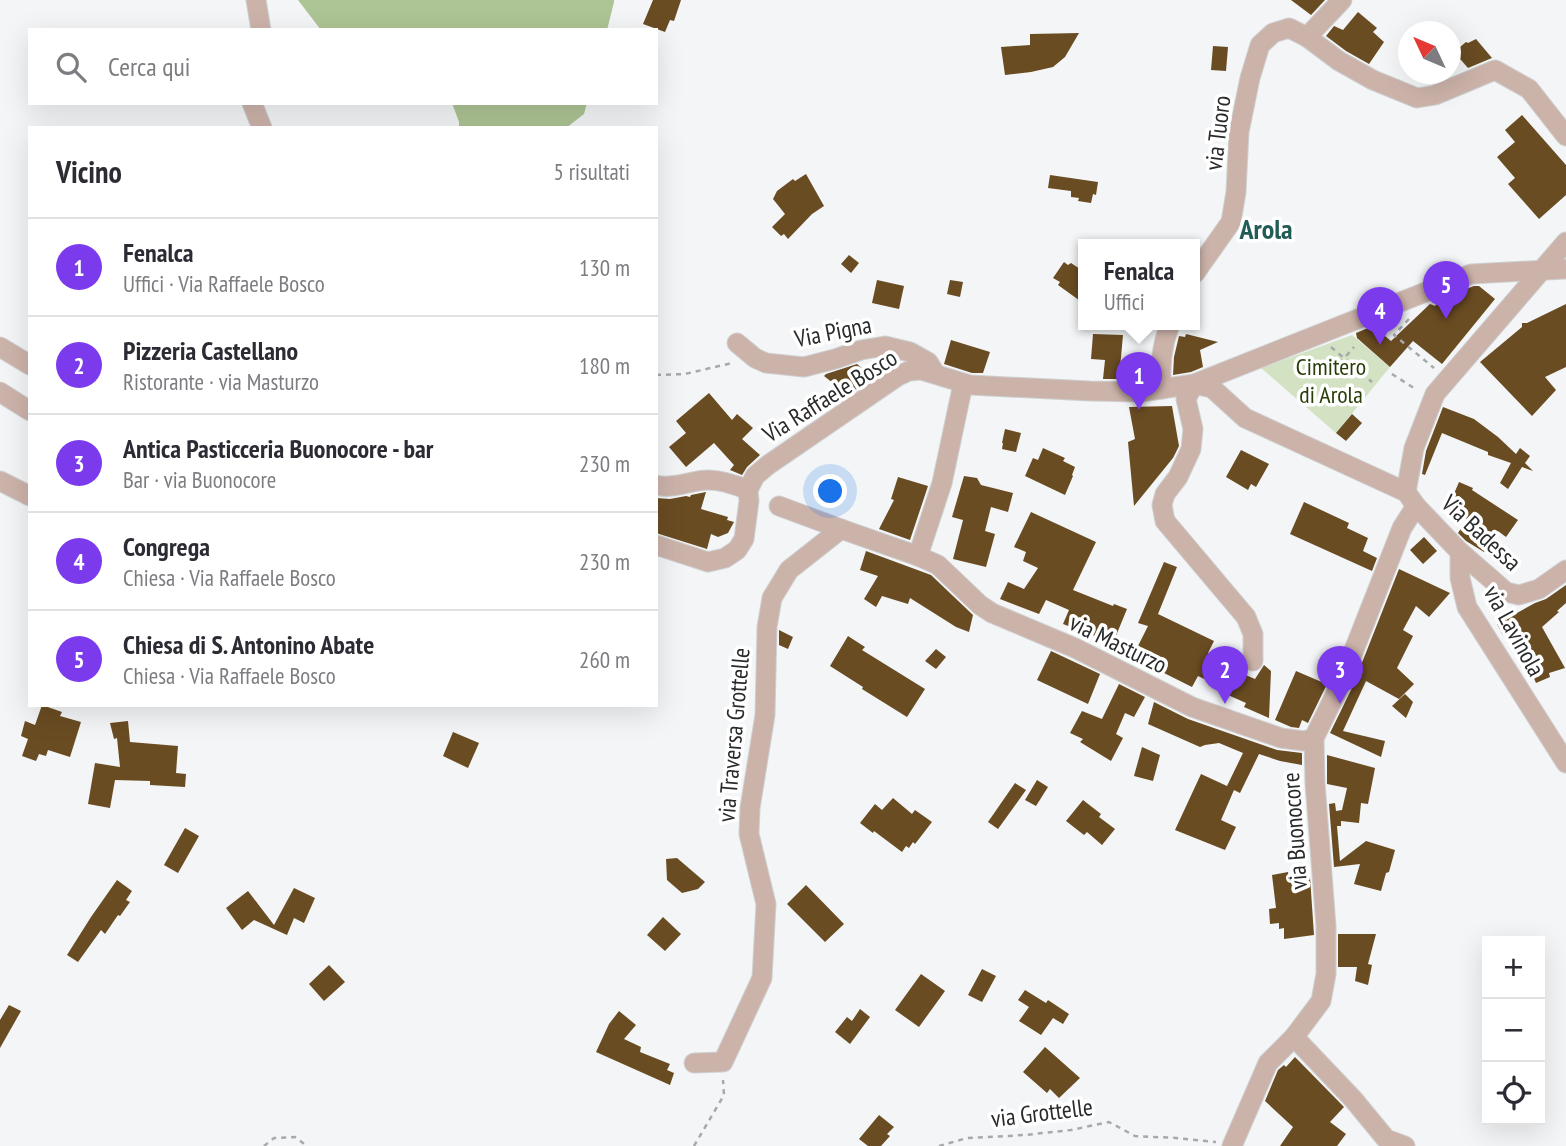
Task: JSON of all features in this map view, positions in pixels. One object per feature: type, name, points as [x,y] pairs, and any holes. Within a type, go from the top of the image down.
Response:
[{"type":"street","points":[[256,0],[261,28]]},
{"type":"street","points":[[1307,37],[1342,0]]},
{"type":"street","name":"via Tuoro","points":[[1200,266],[1231,222],[1236,192],[1239,132],[1250,78],[1260,45],[1273,33],[1289,28],[1373,80],[1417,98],[1435,95],[1495,70],[1529,89],[1566,136]]},
{"type":"street","points":[[253,105],[261,126]]},
{"type":"street","points":[[1253,662],[1253,634],[1246,617],[1165,521],[1162,505],[1165,494],[1178,477],[1191,449],[1193,429],[1186,399],[1194,384],[1212,388],[1245,418],[1411,499],[1414,448],[1435,394],[1566,242]]},
{"type":"street","name":"Via Raffaele Bosco","points":[[748,489],[755,476],[768,464],[909,371],[921,370],[962,384],[1090,391],[1141,392],[1162,389],[1194,384],[1471,275],[1566,269]]},
{"type":"street","points":[[1485,274],[1508,289],[1515,301]]},
{"type":"street","points":[[1162,389],[1160,374],[1168,330]]},
{"type":"street","name":"Via Pigna","points":[[737,343],[755,358],[766,363],[804,367],[861,350],[886,346],[910,352],[928,362],[935,374]]},
{"type":"street","points":[[0,347],[28,364]]},
{"type":"street","points":[[779,506],[918,556],[942,484],[962,384]]},
{"type":"street","points":[[0,392],[28,410]]},
{"type":"street","points":[[658,486],[665,488],[711,480],[748,489],[749,501],[744,540],[737,550],[725,558],[708,562],[658,546]]},
{"type":"street","points":[[0,481],[28,495]]},
{"type":"street","name":"Via Badessa","points":[[1411,499],[1460,552],[1506,592],[1519,595],[1539,589],[1566,569]]},
{"type":"street","name":"via Buonocore","points":[[1232,1145],[1268,1063],[1294,1037],[1321,1001],[1326,974],[1326,926],[1314,738],[1341,683],[1411,499]]},
{"type":"street","name":"via Traversa Grottelle","points":[[723,1062],[762,978],[765,904],[749,834],[750,808],[765,715],[767,627],[772,598],[789,570],[841,529]]},
{"type":"street","name":"via Lavinola","points":[[1460,552],[1460,578],[1467,607],[1566,763]]},
{"type":"street","name":"via Masturzo","points":[[918,556],[938,565],[979,605],[992,613],[1075,648],[1192,707],[1281,738],[1304,741],[1314,738]]},
{"type":"street","points":[[1294,1037],[1387,1139],[1405,1146]]},
{"type":"street","points":[[694,1063],[723,1062]]},
{"type":"path","points":[[1411,317],[1394,335],[1439,372]]},
{"type":"path","points":[[1319,335],[1372,382]]},
{"type":"path","points":[[1333,371],[1354,347]]},
{"type":"path","points":[[658,375],[685,373],[755,358]]},
{"type":"path","points":[[1392,374],[1420,391]]},
{"type":"path","points":[[694,1146],[724,1095],[723,1062]]},
{"type":"path","name":"via Grottelle","points":[[939,1146],[967,1138],[1025,1135],[1109,1122],[1135,1136],[1232,1145]]},
{"type":"path","points":[[264,1146],[274,1138],[295,1137],[307,1146]]},
{"type":"green space","points":[[298,0],[614,0],[608,28],[319,28]]},
{"type":"green space","points":[[453,105],[586,105],[584,114],[569,126],[459,126]]},
{"type":"green space","name":"Cimitero di Arola","points":[[1352,335],[1390,367],[1336,433],[1261,368]]},
{"type":"building","points":[[653,0],[681,0],[674,21],[670,20],[665,32],[643,24]]},
{"type":"building","points":[[1291,0],[1325,0],[1311,15]]},
{"type":"building","points":[[1358,12],[1377,28],[1373,32],[1384,42],[1369,64],[1326,36],[1334,26],[1343,30]]},
{"type":"building","points":[[1079,33],[1065,57],[1053,67],[1005,75],[1001,47],[1030,45],[1030,34]]},
{"type":"building","points":[[1476,39],[1492,58],[1468,68],[1461,60],[1461,46]]},
{"type":"building","points":[[1213,46],[1228,47],[1226,71],[1211,70]]},
{"type":"building","points":[[1522,115],[1566,165],[1566,195],[1539,219],[1508,184],[1515,178],[1497,157],[1515,142],[1505,130]]},
{"type":"building","points":[[806,174],[824,206],[812,214],[788,239],[772,227],[785,214],[773,199],[777,191],[793,179],[795,181]]},
{"type":"building","points":[[1050,175],[1098,182],[1096,195],[1093,194],[1091,203],[1071,197],[1071,191],[1048,188]]},
{"type":"building","points":[[849,255],[859,263],[851,273],[841,264]]},
{"type":"building","points":[[1064,262],[1078,268],[1078,299],[1058,285],[1060,282],[1053,278]]},
{"type":"building","points":[[877,280],[904,286],[899,309],[872,303]]},
{"type":"building","points":[[950,280],[963,282],[960,297],[947,294]]},
{"type":"building","points":[[1479,286],[1495,299],[1442,364],[1413,341],[1390,367],[1357,338],[1356,333],[1373,326],[1391,341],[1430,304],[1435,306],[1440,299]]},
{"type":"building","points":[[1566,304],[1566,367],[1545,377],[1556,390],[1532,416],[1480,362],[1522,327],[1522,323]]},
{"type":"building","points":[[1093,334],[1123,335],[1119,379],[1103,379],[1105,360],[1091,359]]},
{"type":"building","points":[[1186,334],[1218,342],[1200,350],[1203,367],[1173,375],[1179,336],[1185,337]]},
{"type":"building","points":[[951,340],[990,352],[983,373],[972,373],[944,364]]},
{"type":"building","points":[[857,364],[871,376],[848,395],[824,376],[826,374]]},
{"type":"building","points":[[709,393],[732,420],[737,414],[753,428],[742,439],[760,455],[742,475],[730,470],[734,465],[714,443],[686,467],[669,447],[686,433],[676,421]]},
{"type":"building","points":[[1172,406],[1179,446],[1173,458],[1134,506],[1128,442],[1135,439],[1129,407]]},
{"type":"building","points":[[1443,407],[1474,419],[1516,454],[1520,448],[1530,456],[1525,463],[1533,471],[1522,467],[1508,489],[1500,483],[1511,463],[1442,433],[1425,475],[1422,474],[1426,451]]},
{"type":"building","points":[[1352,414],[1362,423],[1346,441],[1336,433]]},
{"type":"building","points":[[1005,429],[1021,433],[1016,452],[1002,449]]},
{"type":"building","points":[[1043,448],[1065,458],[1063,461],[1075,467],[1065,495],[1025,476],[1033,458],[1038,460]]},
{"type":"building","points":[[1241,450],[1269,464],[1256,487],[1251,484],[1248,490],[1226,477]]},
{"type":"building","points":[[964,476],[977,478],[981,485],[1013,493],[1008,512],[991,507],[985,531],[995,534],[986,567],[953,559],[963,520],[952,517]]},
{"type":"building","points":[[898,477],[928,486],[910,540],[879,529],[894,500],[891,499]]},
{"type":"building","points":[[1459,482],[1473,488],[1472,490],[1518,520],[1506,537],[1498,531],[1484,552],[1458,533],[1467,519],[1447,510]]},
{"type":"building","points":[[706,492],[701,509],[728,517],[727,520],[734,522],[728,533],[718,537],[711,534],[707,549],[658,534],[658,498]]},
{"type":"building","points":[[1304,502],[1349,523],[1347,528],[1368,538],[1363,551],[1377,558],[1372,571],[1290,534]]},
{"type":"building","points":[[1031,512],[1096,542],[1073,590],[1127,609],[1113,643],[1063,624],[1069,610],[1046,600],[1039,614],[1000,599],[1008,582],[1024,589],[1038,568],[1023,561],[1026,552],[1014,547]]},
{"type":"building","points":[[1424,537],[1437,551],[1423,564],[1410,550]]},
{"type":"building","points":[[866,551],[931,575],[973,615],[969,632],[956,627],[910,598],[908,604],[882,596],[876,607],[864,599],[878,576],[860,570]]},
{"type":"building","points":[[1164,562],[1177,567],[1158,614],[1214,641],[1208,653],[1213,655],[1211,660],[1255,679],[1264,665],[1271,671],[1269,718],[1244,707],[1246,703],[1219,691],[1221,687],[1198,676],[1192,687],[1136,659],[1142,648],[1138,646],[1148,626],[1138,623]]},
{"type":"building","points":[[1399,569],[1450,593],[1429,617],[1416,606],[1403,630],[1413,636],[1397,668],[1414,684],[1399,699],[1366,681],[1343,731],[1385,741],[1381,757],[1330,733],[1352,688]]},
{"type":"building","points":[[1566,585],[1566,603],[1542,627],[1565,668],[1549,673],[1550,677],[1536,683],[1530,669],[1538,666],[1517,627],[1503,635],[1497,624],[1546,599]]},
{"type":"building","points":[[779,630],[793,637],[788,649],[779,645]]},
{"type":"building","points":[[848,636],[865,647],[862,650],[925,689],[907,717],[830,666]]},
{"type":"building","points":[[936,649],[946,657],[936,669],[925,661]]},
{"type":"building","points":[[1051,651],[1100,674],[1088,704],[1037,680]]},
{"type":"building","points":[[1333,659],[1337,660],[1308,723],[1302,720],[1299,728],[1275,720],[1296,671],[1324,683]]},
{"type":"building","points":[[1119,684],[1145,697],[1134,717],[1125,713],[1116,734],[1123,738],[1111,761],[1080,742],[1083,739],[1070,733],[1082,711],[1102,719]]},
{"type":"building","points":[[1405,694],[1413,702],[1406,718],[1392,706]]},
{"type":"building","points":[[1154,702],[1188,719],[1277,750],[1302,753],[1302,765],[1259,754],[1240,793],[1234,790],[1221,820],[1236,827],[1225,850],[1175,830],[1201,774],[1227,786],[1243,753],[1219,743],[1200,747],[1148,724]]},
{"type":"building","points":[[41,707],[62,712],[60,716],[81,722],[70,757],[48,750],[46,756],[39,754],[36,761],[22,756],[28,739],[21,736],[25,721],[35,725]]},
{"type":"building","points":[[128,721],[130,742],[178,746],[176,773],[186,774],[185,787],[150,785],[150,781],[115,780],[110,808],[88,804],[95,763],[120,767],[117,738],[114,739],[110,723]]},
{"type":"building","points":[[453,732],[479,743],[468,768],[443,756]]},
{"type":"building","points":[[1142,747],[1160,755],[1153,781],[1134,776]]},
{"type":"building","points":[[1327,755],[1375,768],[1368,804],[1361,803],[1359,823],[1341,821],[1341,826],[1337,826],[1340,861],[1366,841],[1395,850],[1381,891],[1354,884],[1360,864],[1334,867],[1329,804],[1335,803],[1336,811],[1342,810],[1347,788],[1327,784]]},
{"type":"building","points":[[1037,780],[1048,787],[1036,806],[1025,800]]},
{"type":"building","points":[[1015,783],[1026,790],[998,829],[988,822]]},
{"type":"building","points":[[893,798],[912,814],[915,810],[932,822],[915,844],[913,842],[909,848],[906,846],[902,852],[860,823],[875,804],[882,810]]},
{"type":"building","points":[[1083,800],[1115,829],[1102,845],[1087,832],[1084,835],[1066,821]]},
{"type":"building","points":[[185,828],[199,836],[178,873],[164,865]]},
{"type":"building","points":[[677,858],[705,882],[698,889],[682,893],[667,880],[666,859]]},
{"type":"building","points":[[1288,872],[1289,880],[1310,877],[1314,935],[1284,939],[1284,928],[1279,929],[1279,923],[1270,924],[1269,909],[1276,908],[1272,875]]},
{"type":"building","points":[[117,880],[132,891],[126,900],[130,902],[105,934],[101,930],[78,962],[67,955]]},
{"type":"building","points":[[806,885],[844,924],[825,942],[787,904]]},
{"type":"building","points":[[294,888],[315,898],[304,923],[294,918],[287,935],[254,920],[242,930],[226,908],[248,891],[274,925]]},
{"type":"building","points":[[663,917],[681,934],[665,951],[647,935]]},
{"type":"building","points":[[1338,934],[1376,934],[1368,964],[1372,965],[1368,985],[1355,981],[1357,967],[1338,967]]},
{"type":"building","points":[[329,965],[345,982],[324,1001],[309,984]]},
{"type":"building","points":[[982,969],[996,976],[982,1002],[968,995]]},
{"type":"building","points":[[921,974],[945,991],[919,1027],[895,1010]]},
{"type":"building","points":[[1025,990],[1046,1003],[1048,1000],[1069,1014],[1063,1024],[1053,1018],[1041,1035],[1019,1021],[1029,1007],[1018,1000]]},
{"type":"building","points":[[9,1005],[21,1011],[0,1048],[0,1020]]},
{"type":"building","points":[[860,1009],[870,1017],[850,1044],[835,1032],[847,1017],[852,1021]]},
{"type":"building","points":[[619,1011],[636,1025],[624,1039],[641,1047],[640,1052],[670,1064],[667,1070],[674,1073],[670,1085],[596,1052],[609,1024]]},
{"type":"building","points":[[1045,1047],[1080,1078],[1059,1098],[1050,1089],[1047,1093],[1023,1072]]},
{"type":"building","points":[[1295,1057],[1344,1107],[1330,1122],[1346,1134],[1337,1146],[1280,1146],[1293,1127],[1265,1101],[1278,1070],[1284,1065],[1286,1067]]},
{"type":"building","points":[[879,1115],[894,1127],[881,1146],[868,1146],[859,1139]]},
{"type":"place","name":"Chiesa di S. Antonino Abate","points":[[1446,319]]},
{"type":"place","name":"Congrega","points":[[1380,345]]},
{"type":"place","name":"Fenalca","points":[[1139,410]]},
{"type":"place","name":"Pizzeria Castellano","points":[[1225,704]]},
{"type":"place","name":"Antica Pasticceria Buonocore - bar","points":[[1340,704]]},
{"type":"district","name":"Arola","points":[[1266,229]]}]
